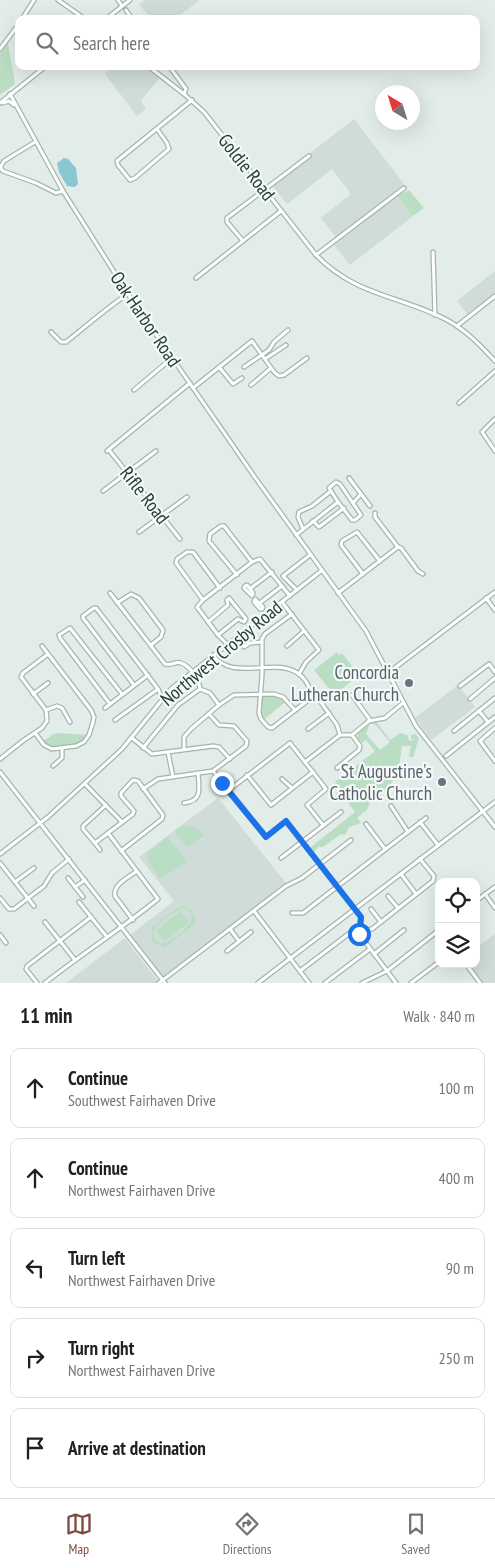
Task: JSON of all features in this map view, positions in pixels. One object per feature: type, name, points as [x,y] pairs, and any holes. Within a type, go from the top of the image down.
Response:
[{"type":"street","points":[[25,15],[34,0]]},
{"type":"street","points":[[58,0],[79,15]]},
{"type":"street","points":[[110,15],[120,3],[130,0]]},
{"type":"street","points":[[126,10],[129,15]]},
{"type":"street","points":[[0,48],[15,30]]},
{"type":"street","points":[[0,104],[41,70]]},
{"type":"street","name":"Goldie Road","points":[[153,70],[192,100],[208,116],[316,255],[339,275],[359,287],[435,315],[457,326],[472,337],[495,361]]},
{"type":"street","points":[[172,70],[186,89],[184,94]]},
{"type":"street","name":"Oak Harbor Road","points":[[10,94],[63,191],[128,294],[321,571],[366,632],[416,726],[495,827]]},
{"type":"street","points":[[157,129],[169,149],[131,180],[117,162],[192,100]]},
{"type":"street","points":[[0,104],[10,101],[18,111]]},
{"type":"street","points":[[35,142],[4,161],[1,169],[42,185],[56,193],[63,191]]},
{"type":"street","points":[[243,242],[226,220],[309,156]]},
{"type":"street","points":[[316,255],[404,188]]},
{"type":"street","points":[[196,278],[282,211]]},
{"type":"street","points":[[433,252],[435,315]]},
{"type":"street","points":[[51,332],[61,342],[66,342],[89,325],[105,309],[128,294]]},
{"type":"street","points":[[457,326],[495,296]]},
{"type":"street","points":[[244,367],[269,350],[274,342],[288,330]]},
{"type":"street","points":[[193,388],[252,341],[277,375],[281,376],[307,358]]},
{"type":"street","points":[[265,359],[286,345]]},
{"type":"street","points":[[134,390],[172,358]]},
{"type":"street","points":[[219,367],[233,384],[242,378]]},
{"type":"street","points":[[251,385],[271,368]]},
{"type":"street","points":[[459,403],[495,371]]},
{"type":"street","name":"Rifle Road","points":[[180,539],[108,451],[190,383]]},
{"type":"street","points":[[495,419],[482,432],[495,451]]},
{"type":"street","points":[[103,491],[156,452]]},
{"type":"street","points":[[349,478],[370,506]]},
{"type":"street","points":[[338,482],[361,515],[357,520],[352,520],[338,502],[330,486],[338,482]]},
{"type":"street","points":[[303,529],[298,517],[299,512],[312,506],[331,491]]},
{"type":"street","points":[[353,503],[361,494]]},
{"type":"street","points":[[140,532],[187,497]]},
{"type":"street","points":[[296,535],[338,502]]},
{"type":"street","points":[[313,521],[317,526],[320,526],[344,508]]},
{"type":"street","points":[[375,513],[375,517],[398,547],[401,548],[422,574]]},
{"type":"street","points":[[237,575],[209,541],[210,534],[224,526],[252,562]]},
{"type":"street","points":[[363,574],[341,545],[342,541],[357,532],[380,560]]},
{"type":"street","points":[[338,593],[398,547]]},
{"type":"street","points":[[203,600],[176,565],[176,560],[182,555],[192,551],[220,588]]},
{"type":"street","points":[[297,590],[283,576],[310,555]]},
{"type":"street","points":[[227,644],[197,607],[203,600],[252,562],[260,558],[290,596]]},
{"type":"street","name":"Northwest Crosby Road","points":[[0,854],[41,824],[85,784],[132,738],[162,698],[212,655],[321,571]]},
{"type":"street","points":[[251,588],[272,572]]},
{"type":"street","points":[[260,602],[282,586]]},
{"type":"street","points":[[388,673],[495,592]]},
{"type":"street","points":[[110,593],[165,664],[180,663],[197,677],[200,689]]},
{"type":"street","points":[[117,602],[131,594],[139,598],[163,630],[161,637],[151,646]]},
{"type":"street","points":[[208,622],[228,605],[227,600],[229,598],[246,619],[244,622],[238,619],[218,635]]},
{"type":"street","points":[[486,598],[495,610]]},
{"type":"street","points":[[282,602],[319,650],[302,666],[299,674]]},
{"type":"street","points":[[134,685],[83,618],[94,608],[96,608],[158,689],[162,698]]},
{"type":"street","points":[[292,614],[266,634],[262,642],[259,713],[261,719],[272,728],[315,695]]},
{"type":"street","points":[[110,704],[60,638],[60,635],[70,628],[122,694]]},
{"type":"street","points":[[287,646],[304,630]]},
{"type":"street","points":[[244,647],[262,642]]},
{"type":"street","points":[[35,733],[48,748],[76,746],[84,742],[89,735],[94,717],[91,710],[42,646]]},
{"type":"street","points":[[1,757],[45,725],[48,717],[46,710],[21,678],[22,675],[48,654]]},
{"type":"street","points":[[212,655],[223,665],[242,669],[278,668],[299,674],[338,724],[340,735]]},
{"type":"street","points":[[460,686],[489,664],[495,672]]},
{"type":"street","points":[[105,708],[148,676]]},
{"type":"street","points":[[470,699],[495,678]]},
{"type":"street","points":[[33,694],[48,683]]},
{"type":"street","points":[[115,720],[158,689]]},
{"type":"street","points":[[200,689],[210,693],[219,705]]},
{"type":"street","points":[[143,748],[178,705],[200,689]]},
{"type":"street","points":[[184,749],[186,735],[219,705],[237,694],[274,694],[283,697],[295,710]]},
{"type":"street","points":[[352,695],[370,720]]},
{"type":"street","points":[[454,731],[495,698]]},
{"type":"street","points":[[305,762],[340,735],[352,735],[370,720],[385,718],[403,703]]},
{"type":"street","points":[[46,710],[57,706],[62,708],[70,722]]},
{"type":"street","points":[[479,711],[488,722]]},
{"type":"street","points":[[308,730],[329,713]]},
{"type":"street","points":[[143,789],[155,780],[213,771],[246,746],[248,742],[234,726],[219,725],[209,714]]},
{"type":"street","points":[[446,756],[495,717]]},
{"type":"street","points":[[495,728],[480,741],[495,761]]},
{"type":"street","points":[[337,768],[359,750],[360,746],[352,735]]},
{"type":"street","points":[[132,738],[152,754],[217,746],[230,759]]},
{"type":"street","points":[[229,790],[290,743],[326,789],[307,805],[323,825]]},
{"type":"street","points":[[53,766],[62,758],[62,748]]},
{"type":"street","points":[[168,752],[173,777]]},
{"type":"street","points":[[213,771],[266,837],[286,821],[361,918],[360,935],[396,983]]},
{"type":"street","points":[[0,772],[93,890],[162,982],[289,884],[300,880],[351,840]]},
{"type":"street","points":[[247,775],[271,804],[313,772]]},
{"type":"street","points":[[184,803],[192,802],[198,796],[200,791],[198,774]]},
{"type":"street","points":[[282,779],[292,788]]},
{"type":"street","points":[[95,843],[134,812],[121,796],[122,790],[135,780],[163,814],[163,817],[121,851]]},
{"type":"street","points":[[85,784],[122,822]]},
{"type":"street","points":[[258,983],[495,802]]},
{"type":"street","points":[[100,850],[83,829],[83,826],[106,805]]},
{"type":"street","points":[[391,806],[408,832]]},
{"type":"street","points":[[282,858],[341,812]]},
{"type":"street","points":[[292,913],[302,913],[426,818]]},
{"type":"street","points":[[420,822],[438,845]]},
{"type":"street","points":[[366,824],[385,849]]},
{"type":"street","points":[[45,983],[158,900],[108,833]]},
{"type":"street","points":[[300,972],[351,932],[369,930],[381,922],[433,881],[434,877],[420,859]]},
{"type":"street","points":[[0,898],[10,910],[14,909],[44,886],[52,873],[69,860]]},
{"type":"street","points":[[0,863],[2,869],[34,906]]},
{"type":"street","points":[[15,882],[34,868]]},
{"type":"street","points":[[133,920],[114,892],[116,887],[137,871]]},
{"type":"street","points":[[401,874],[416,894]]},
{"type":"street","points":[[68,878],[83,897]]},
{"type":"street","points":[[75,887],[85,880]]},
{"type":"street","points":[[480,898],[495,887]]},
{"type":"street","points":[[485,894],[495,908]]},
{"type":"street","points":[[388,896],[398,908]]},
{"type":"street","points":[[79,902],[107,937]]},
{"type":"street","points":[[371,909],[381,922]]},
{"type":"street","points":[[254,911],[309,983]]},
{"type":"street","points":[[34,982],[26,969],[27,966],[91,917]]},
{"type":"street","points":[[45,922],[75,960]]},
{"type":"street","points":[[230,929],[239,941]]},
{"type":"street","points":[[374,954],[404,930]]},
{"type":"street","points":[[227,951],[251,932]]},
{"type":"street","points":[[362,983],[387,971],[435,933]]},
{"type":"street","points":[[0,935],[6,943]]},
{"type":"street","points":[[325,983],[370,949]]},
{"type":"street","points":[[411,983],[435,965]]},
{"type":"street","points":[[469,968],[480,983]]},
{"type":"shaded area","points":[[145,0],[200,0],[180,15],[146,15],[139,4]]},
{"type":"shaded area","points":[[108,70],[150,70],[160,77],[141,101],[146,109],[137,116],[105,74]]},
{"type":"shaded area","points":[[354,119],[404,184],[336,237],[321,218],[351,194],[332,169],[287,204],[273,186],[310,156],[309,154]]},
{"type":"shaded area","points":[[397,196],[413,216],[350,265],[334,245]]},
{"type":"shaded area","points":[[495,271],[495,293],[467,314],[457,301]]},
{"type":"shaded area","points":[[458,685],[475,707],[431,740],[415,718]]},
{"type":"shaded area","points":[[218,798],[286,883],[163,977],[130,935],[174,901],[139,857]]},
{"type":"shaded area","points":[[495,934],[495,983],[483,983],[471,968],[480,968],[480,945]]},
{"type":"shaded area","points":[[125,938],[158,981],[155,983],[66,983]]},
{"type":"green space","points":[[8,43],[15,84],[0,95],[0,53]]},
{"type":"green space","points":[[409,190],[424,208],[413,216],[397,196]]},
{"type":"green space","points":[[337,652],[339,655],[342,653],[359,675],[334,695],[314,670]]},
{"type":"green space","points":[[274,694],[283,697],[287,701],[262,721],[260,717],[261,695]]},
{"type":"green space","points":[[375,720],[390,740],[400,733],[407,735],[410,741],[414,739],[411,739],[411,735],[415,734],[419,738],[413,757],[409,756],[411,746],[402,746],[399,766],[394,779],[387,790],[370,802],[367,810],[357,818],[361,823],[349,827],[345,835],[341,834],[323,847],[318,847],[314,852],[310,848],[355,812],[346,800],[336,797],[335,782],[374,752],[366,740],[360,744],[357,738],[358,733],[370,723],[366,734],[380,750],[390,742],[376,725],[372,724]]},
{"type":"green space","points":[[58,733],[89,735],[80,744],[52,749],[42,742]]},
{"type":"green space","points":[[182,826],[194,827],[204,835],[188,847],[174,831]]},
{"type":"green space","points":[[167,837],[186,860],[186,863],[160,879],[147,858],[148,853]]},
{"type":"green space","points":[[183,906],[192,911],[196,923],[164,948],[154,943],[151,938],[152,927],[175,909]],"holes":[[[183,909],[190,912],[191,922],[186,928],[174,938],[164,943],[156,941],[153,933],[165,918]]]},
{"type":"green space","points":[[181,911],[189,922],[165,941],[156,930]]},
{"type":"water","points":[[64,158],[68,159],[76,168],[78,184],[75,187],[67,186],[59,172],[57,163]]},
{"type":"place","name":"Concordia Lutheran Church","points":[[409,683]]},
{"type":"place","name":"St Augustine's Catholic Church","points":[[442,782]]},
{"type":"route","points":[[222,783],[266,837],[286,821],[361,917],[362,922],[359,934]]}]
